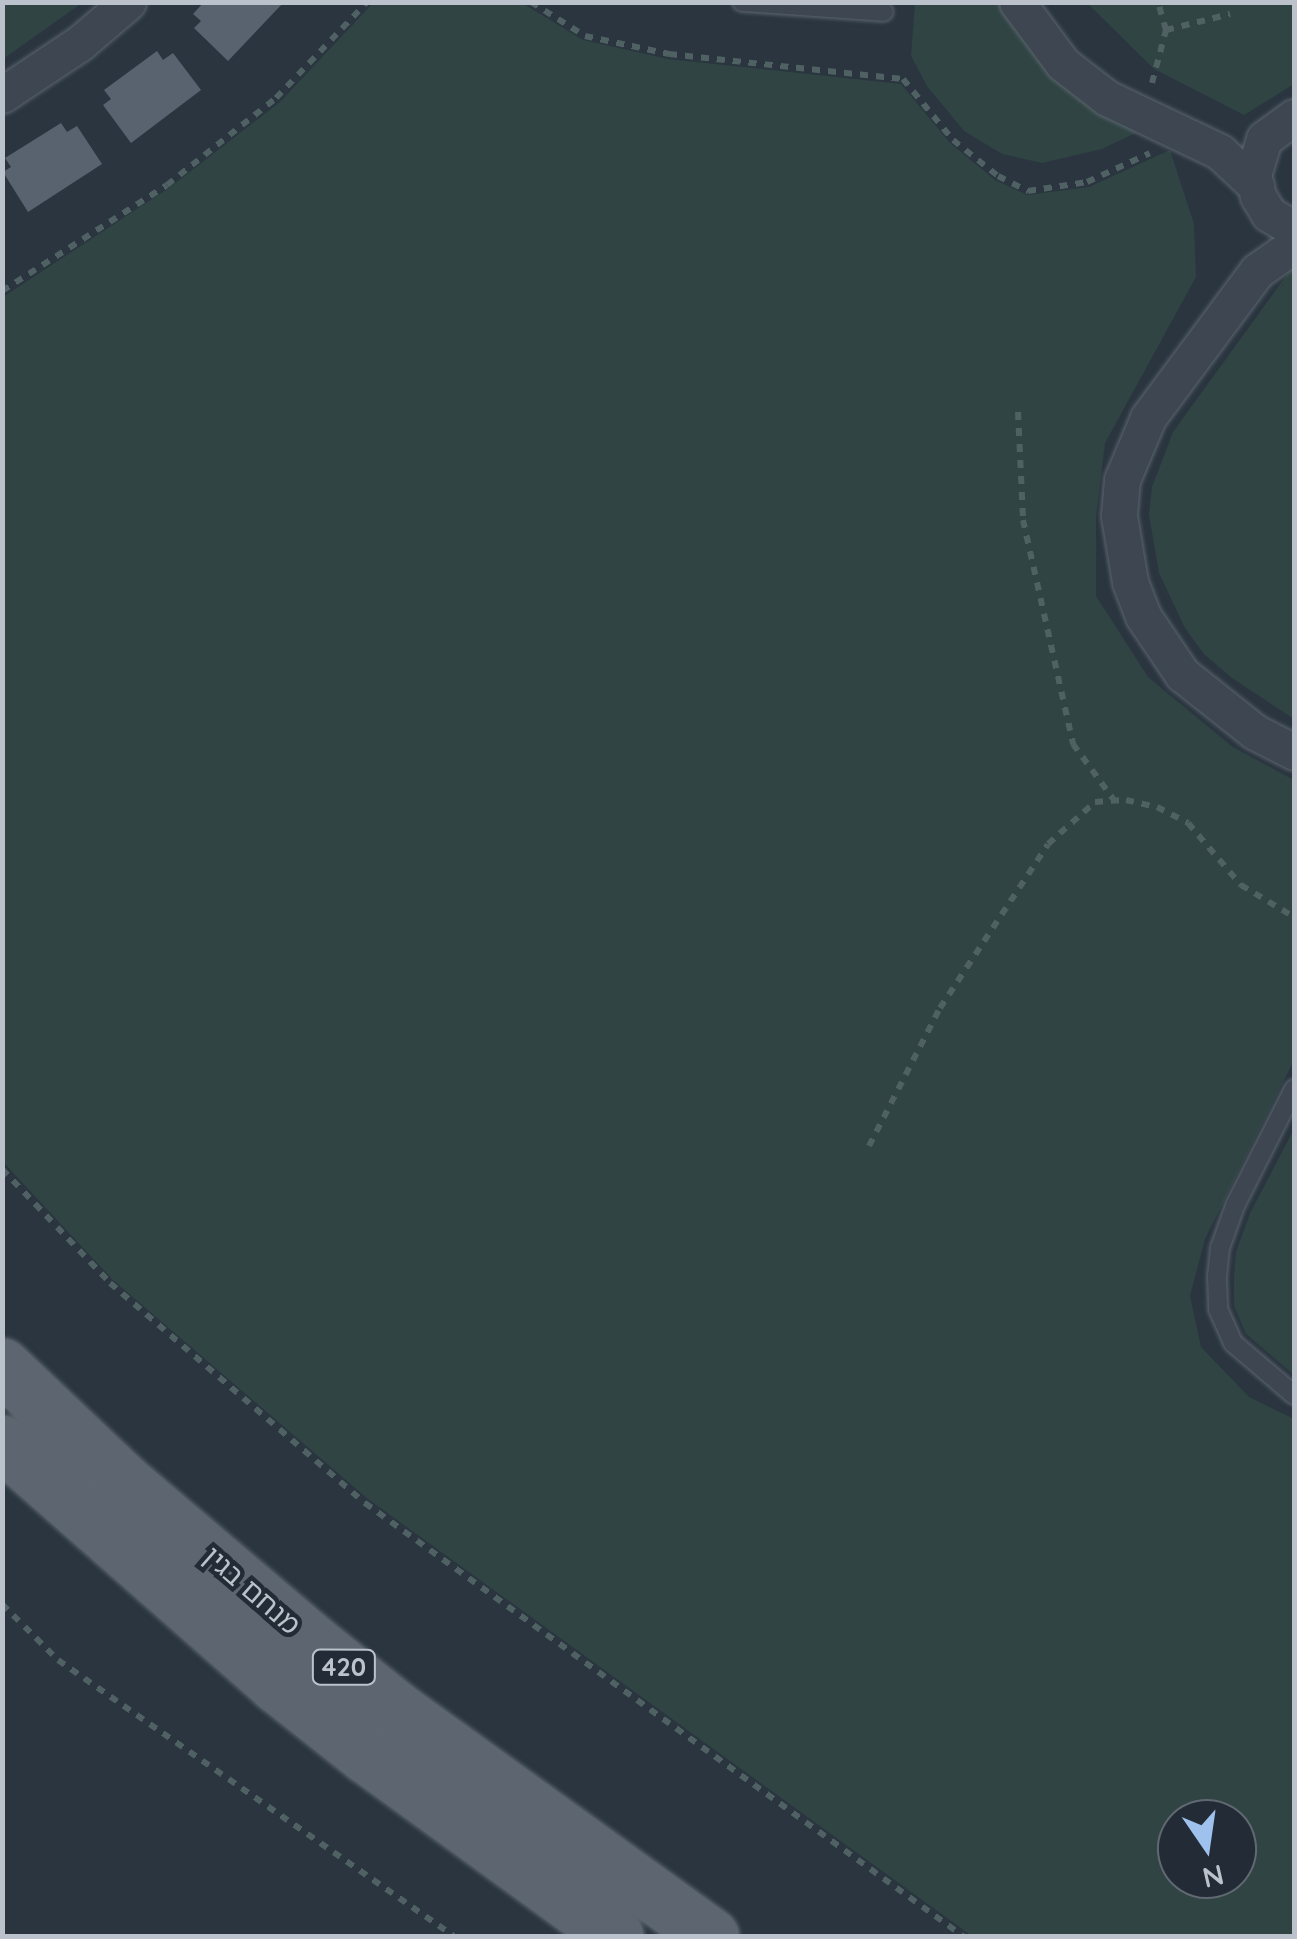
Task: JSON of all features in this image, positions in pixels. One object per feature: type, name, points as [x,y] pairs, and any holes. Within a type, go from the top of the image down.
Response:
[{"type":"main road","name":"מנחם בגין","points":[[2,1366],[122,1480],[356,1677],[711,1936]]},
{"type":"main road","name":"מנחם בגין","points":[[2,1443],[306,1708],[614,1936]]},
{"type":"street","points":[[2,95],[80,43],[128,2]]},
{"type":"street","points":[[1017,2],[1063,64],[1108,98],[1230,160],[1257,191],[1269,214],[1294,229]]},
{"type":"street","points":[[1181,132],[1246,137],[1287,121]]},
{"type":"street","points":[[1242,292],[1257,191],[1256,155],[1287,121]]},
{"type":"street","points":[[1294,245],[1258,271],[1170,386],[1134,445],[1122,480],[1123,550],[1142,616],[1182,674],[1255,732],[1294,752]]},
{"type":"lane","points":[[742,2],[884,12]]},
{"type":"lane","points":[[1294,1089],[1236,1206],[1220,1248],[1217,1276],[1218,1309],[1233,1344],[1294,1395]]},
{"type":"path","points":[[2,291],[182,172],[276,98],[367,2]]},
{"type":"path","points":[[531,2],[585,36],[668,54],[903,79],[953,140],[998,176],[1028,191],[1087,182],[1181,132]]},
{"type":"path","points":[[1144,114],[1166,30],[1158,2]]},
{"type":"path","points":[[1166,30],[1230,14]]},
{"type":"path","points":[[1018,412],[1023,520],[1073,744],[1114,801]]},
{"type":"path","points":[[869,1146],[940,1008],[1048,844],[1095,802],[1157,807],[1188,824],[1241,885],[1294,917]]},
{"type":"path","points":[[2,1168],[110,1283],[365,1503],[964,1936]]},
{"type":"path","points":[[2,1604],[58,1660],[453,1936]]},
{"type":"green space","points":[[3,2],[82,2],[82,3],[3,59]]},
{"type":"green space","points":[[374,2],[522,3],[583,40],[668,59],[901,84],[950,143],[995,180],[1027,195],[1089,187],[1170,150],[1194,224],[1196,277],[1105,443],[1096,517],[1096,596],[1148,677],[1233,747],[1294,780],[1294,1060],[1205,1239],[1190,1296],[1201,1347],[1249,1397],[1294,1419],[1294,1936],[972,1936],[368,1499],[113,1280],[3,1162],[3,297],[169,188],[280,102]]},
{"type":"green space","points":[[915,3],[1011,3],[1144,129],[1102,149],[1042,163],[1002,154],[964,131],[927,86],[911,56]]},
{"type":"green space","points":[[1087,3],[1294,3],[1294,84],[1244,115],[1154,69]]},
{"type":"green space","points":[[1294,265],[1294,719],[1232,678],[1204,654],[1185,628],[1159,573],[1149,515],[1152,487],[1173,432]]},
{"type":"green space","points":[[1294,1129],[1294,1375],[1246,1334],[1234,1306],[1234,1276],[1236,1251],[1250,1213]]},
{"type":"building","points":[[204,2],[284,2],[228,61],[194,28],[201,21],[193,14]]},
{"type":"building","points":[[157,51],[163,60],[173,53],[201,90],[131,143],[103,105],[111,99],[104,90]]},
{"type":"building","points":[[61,123],[67,132],[77,126],[102,164],[28,212],[3,172],[11,167],[5,158]]}]
